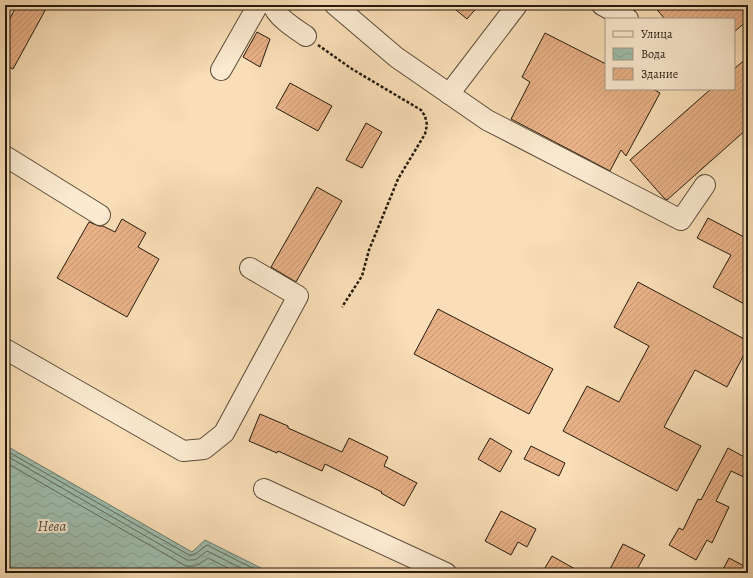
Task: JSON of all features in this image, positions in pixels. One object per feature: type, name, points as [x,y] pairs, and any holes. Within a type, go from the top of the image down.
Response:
[{"type":"street","points":[[221,70],[258,5]]},
{"type":"street","points":[[273,5],[274,9],[292,27],[306,36]]},
{"type":"street","points":[[335,5],[396,57],[487,120],[681,220],[706,185]]},
{"type":"street","points":[[449,94],[517,5]]},
{"type":"street","points":[[602,5],[626,18]]},
{"type":"street","points":[[5,156],[100,215]]},
{"type":"street","points":[[5,349],[183,451],[204,449],[224,433],[298,296],[250,268]]},
{"type":"street","points":[[268,495],[446,573]]},
{"type":"path","points":[[306,36],[328,53],[421,110],[428,125],[425,134],[390,195],[369,250],[362,276],[342,307]]},
{"type":"water","name":"Нева","points":[[5,445],[192,552],[205,540],[271,573],[5,573]]},
{"type":"building","points":[[17,5],[48,5],[13,69],[5,65],[5,28]]},
{"type":"building","points":[[450,5],[479,5],[467,19]]},
{"type":"building","points":[[653,5],[738,5],[748,17],[748,20],[735,31],[735,18],[664,18]]},
{"type":"building","points":[[257,32],[270,39],[260,67],[243,57]]},
{"type":"building","points":[[545,33],[605,63],[605,90],[655,90],[660,93],[626,156],[621,150],[610,171],[511,119],[530,82],[522,77]]},
{"type":"building","points":[[748,57],[748,128],[667,200],[630,160],[710,90],[735,90],[735,68]]},
{"type":"building","points":[[290,83],[332,106],[318,131],[276,108]]},
{"type":"building","points":[[366,123],[382,132],[362,168],[346,160]]},
{"type":"building","points":[[317,187],[342,201],[296,282],[271,267]]},
{"type":"building","points":[[708,218],[748,239],[748,306],[713,287],[731,255],[697,238]]},
{"type":"building","points":[[122,219],[146,233],[138,247],[159,259],[127,317],[57,278],[89,222],[103,226],[115,232]]},
{"type":"building","points":[[638,282],[748,341],[748,347],[727,387],[695,370],[664,427],[701,446],[677,491],[563,431],[587,386],[619,402],[649,346],[614,327]]},
{"type":"building","points":[[438,309],[553,369],[529,414],[414,354]]},
{"type":"building","points":[[260,414],[342,452],[349,438],[388,457],[384,466],[417,483],[404,506],[381,493],[382,492],[325,464],[322,471],[278,451],[277,453],[249,441]]},
{"type":"building","points":[[490,438],[512,451],[500,472],[478,459]]},
{"type":"building","points":[[531,446],[565,463],[559,476],[524,459]]},
{"type":"building","points":[[728,448],[748,459],[748,479],[731,471],[716,501],[729,507],[712,543],[707,540],[696,560],[669,545],[679,528],[683,530],[698,499],[701,500]]},
{"type":"building","points":[[501,511],[536,529],[527,547],[518,542],[511,555],[485,541]]},
{"type":"building","points":[[623,544],[645,555],[635,573],[608,573]]},
{"type":"building","points":[[552,556],[582,573],[542,573]]},
{"type":"building","points":[[729,558],[748,568],[748,573],[721,573]]}]
